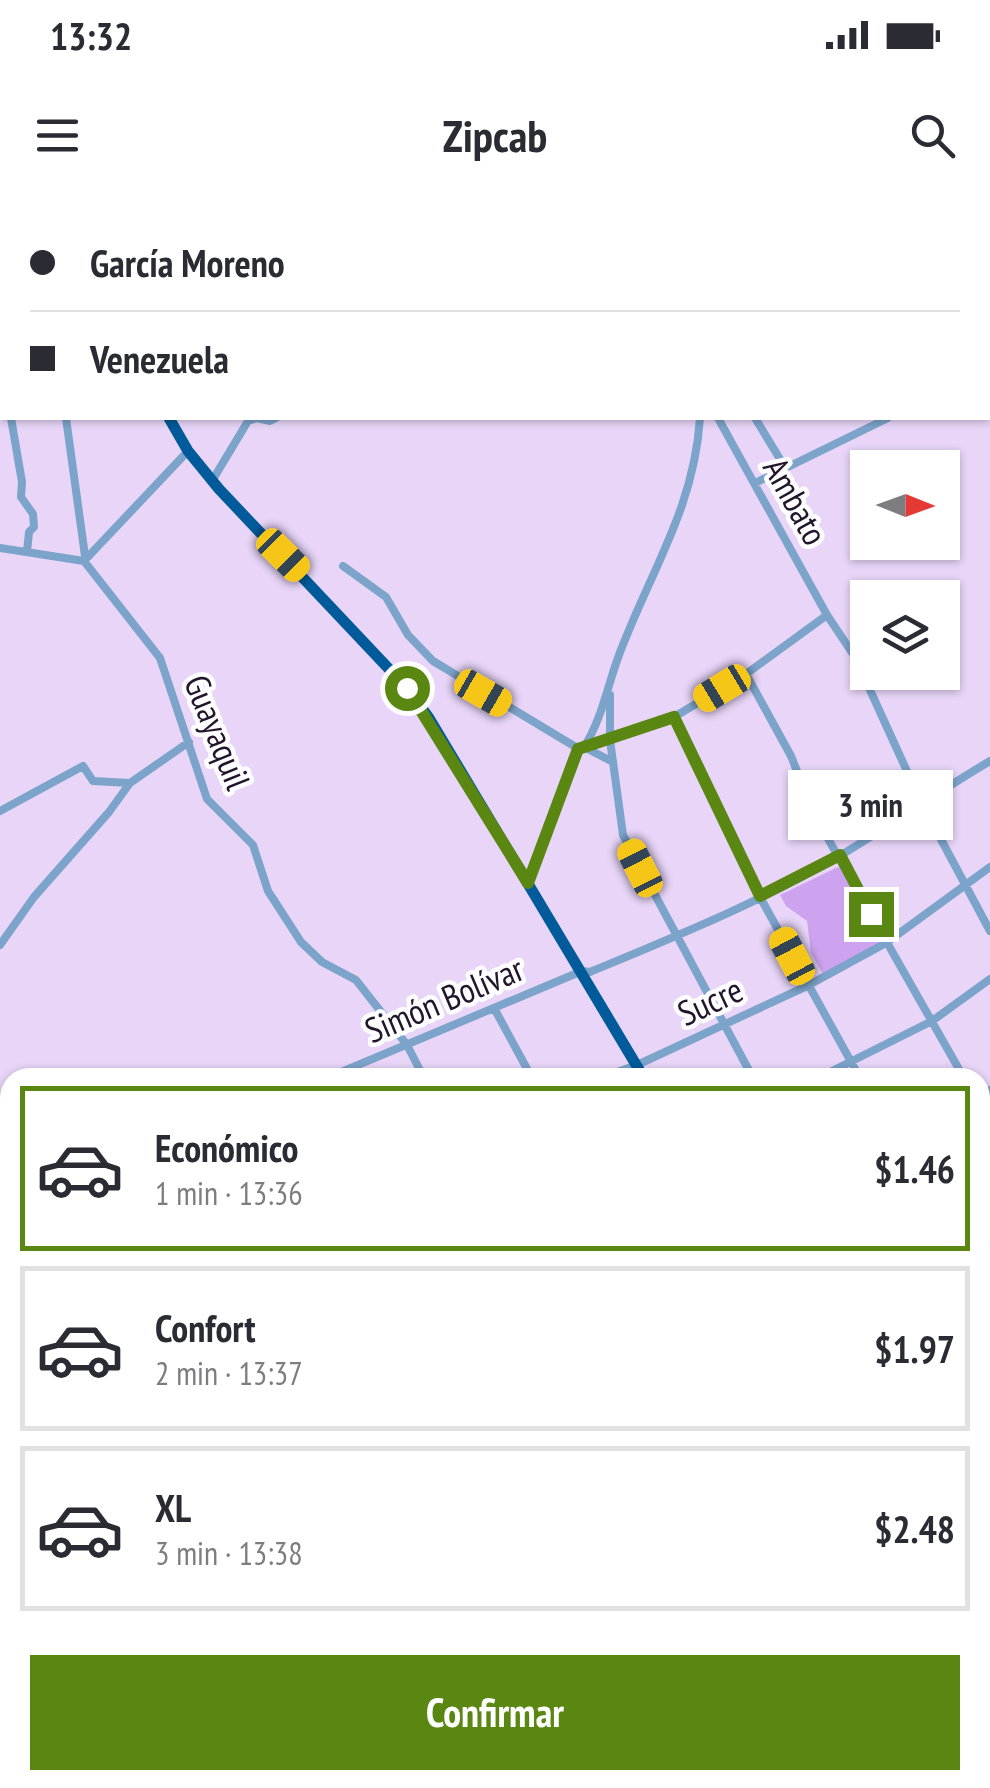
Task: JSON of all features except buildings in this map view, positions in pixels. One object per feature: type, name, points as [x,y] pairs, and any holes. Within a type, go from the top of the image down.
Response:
[{"type":"highway","points":[[169,420],[212,480],[390,668],[429,718],[637,1066]]},
{"type":"street","points":[[11,420],[21,497],[33,514],[34,527],[29,532],[27,552]]},
{"type":"street","points":[[66,420],[85,559]]},
{"type":"street","points":[[212,480],[251,420]]},
{"type":"street","points":[[528,883],[581,748],[597,727],[620,654],[680,517],[698,456],[700,420]]},
{"type":"street","name":"Ambato","points":[[719,420],[854,657],[920,802],[990,931]]},
{"type":"street","points":[[756,420],[786,468]]},
{"type":"street","points":[[755,483],[884,420]]},
{"type":"street","points":[[85,559],[188,450]]},
{"type":"street","points":[[0,548],[85,559]]},
{"type":"street","name":"Guayaquil","points":[[85,559],[160,658],[207,799],[253,845],[268,891],[300,942],[322,962],[356,980],[407,1045],[419,1068]]},
{"type":"street","points":[[343,566],[386,596],[408,636],[433,660],[581,748],[613,762]]},
{"type":"street","points":[[581,748],[674,717],[746,674],[827,615]]},
{"type":"street","points":[[746,674],[791,756],[814,814],[958,1068]]},
{"type":"street","points":[[610,682],[610,740],[624,835],[748,1068]]},
{"type":"street","points":[[674,717],[760,896],[854,1068]]},
{"type":"street","points":[[0,945],[34,897],[130,783],[189,742]]},
{"type":"street","name":"Simón Bolívar","points":[[352,1068],[582,971],[590,972],[760,896],[840,855],[990,761]]},
{"type":"street","points":[[0,811],[83,766],[93,780],[130,783]]},
{"type":"street","name":"Sucre","points":[[631,1068],[808,986],[886,943],[990,868]]},
{"type":"street","points":[[839,1068],[932,1020],[990,979]]},
{"type":"street","points":[[494,1008],[527,1068]]},
{"type":"shaded area","points":[[842,868],[880,943],[823,974],[811,953],[807,921],[786,906],[780,895]]},
{"type":"route","points":[[407,688],[528,883],[578,749],[674,717],[760,896],[840,855],[871,914]]}]
